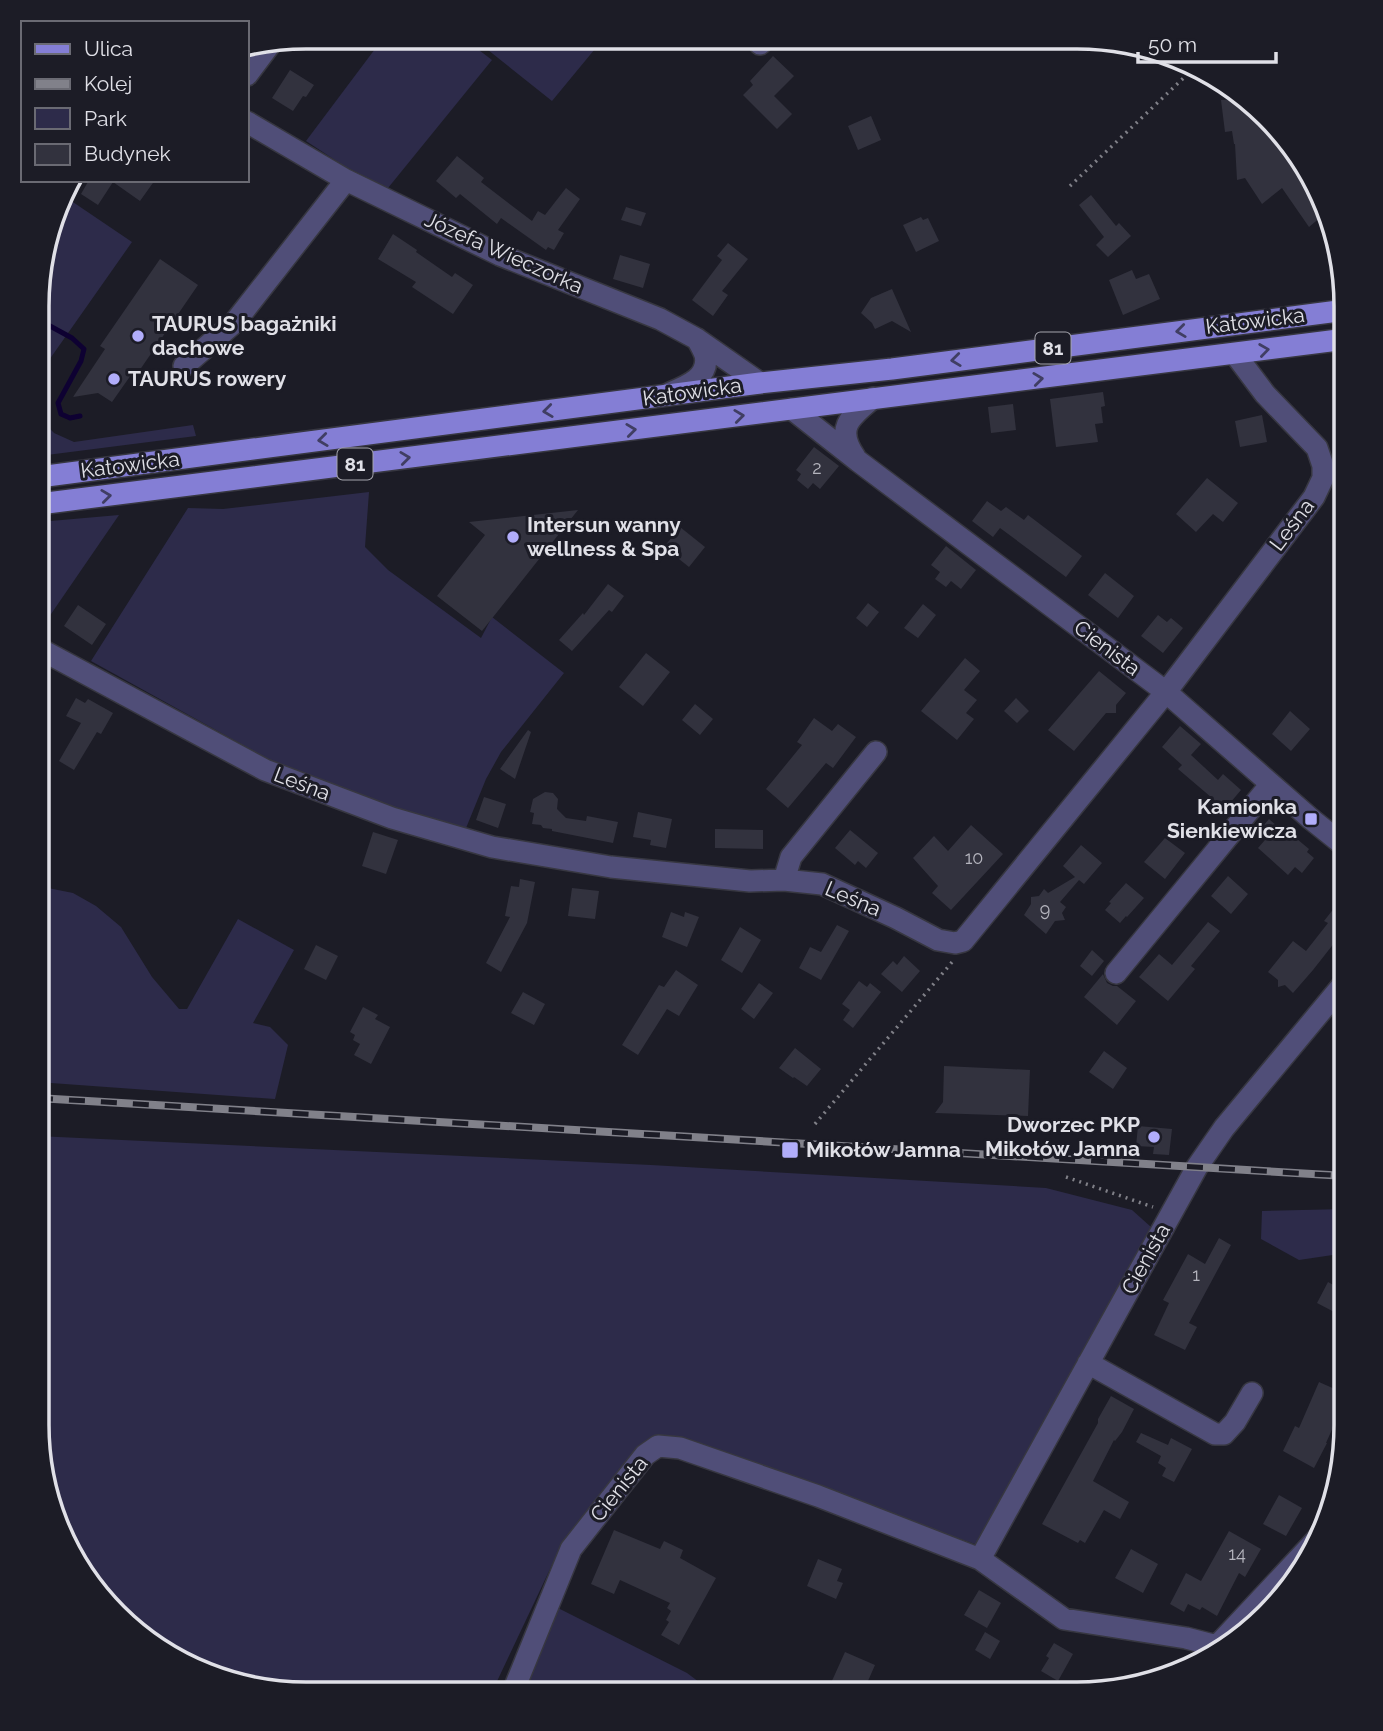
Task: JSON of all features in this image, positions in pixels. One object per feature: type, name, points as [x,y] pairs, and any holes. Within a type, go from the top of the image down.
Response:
[{"type":"main road","name":"Katowicka","points":[[49,476],[1334,312]]},
{"type":"main road","name":"Katowicka","points":[[49,503],[1334,341]]},
{"type":"street","points":[[248,74],[264,53]]},
{"type":"street","name":"Józefa Wieczorka","points":[[248,123],[346,180],[500,255],[660,319],[697,339],[760,383]]},
{"type":"street","points":[[184,366],[235,322],[346,180]]},
{"type":"street","points":[[665,396],[693,383],[703,372],[705,356],[697,339]]},
{"type":"street","name":"Leśna","points":[[49,654],[265,770],[392,818],[492,847],[611,867],[750,881],[784,880],[822,884],[938,940],[955,943],[963,941],[1166,692],[1314,497],[1322,478],[1323,466],[1317,447],[1265,394],[1235,354]]},
{"type":"street","points":[[858,461],[847,445],[846,425],[851,417],[873,398]]},
{"type":"street","name":"Cienista","points":[[792,409],[1166,692],[1334,838]]},
{"type":"street","points":[[784,880],[791,858],[876,752]]},
{"type":"street","points":[[1116,973],[1271,784]]},
{"type":"street","name":"Cienista","points":[[980,1559],[1197,1167],[1224,1128],[1334,995]]},
{"type":"street","points":[[1088,1363],[1215,1434],[1224,1434],[1236,1422],[1252,1393]]},
{"type":"street","name":"Cienista","points":[[517,1682],[571,1549],[645,1455],[658,1446],[680,1448],[818,1496],[980,1559],[1064,1619],[1186,1638],[1210,1645]]},
{"type":"street","points":[[1243,1621],[1291,1567]]},
{"type":"path","points":[[1070,186],[1187,74]]},
{"type":"path","points":[[815,1125],[953,961],[963,941]]},
{"type":"path","points":[[1066,1177],[1171,1213]]},
{"type":"green space","points":[[375,49],[478,49],[492,60],[388,188],[344,166],[306,141]]},
{"type":"green space","points":[[487,49],[595,49],[552,101]]},
{"type":"green space","points":[[72,201],[132,242],[49,360],[51,272],[58,239]]},
{"type":"green space","points":[[193,425],[196,436],[49,455],[49,428],[54,433],[74,442]]},
{"type":"green space","points":[[369,492],[365,547],[388,570],[481,638],[492,617],[564,673],[501,752],[486,779],[464,833],[277,764],[91,661],[188,508],[223,509]]},
{"type":"green space","points":[[119,515],[49,617],[49,521]]},
{"type":"green space","points":[[49,888],[73,893],[96,906],[121,927],[152,977],[179,1009],[187,1009],[238,919],[294,950],[253,1023],[270,1027],[288,1045],[275,1099],[49,1083]]},
{"type":"green space","points":[[49,1137],[651,1165],[1046,1188],[1132,1210],[1151,1227],[978,1545],[654,1435],[560,1548],[497,1682],[272,1680],[239,1673],[208,1662],[177,1648],[150,1629],[124,1607],[83,1554],[63,1508],[54,1475],[49,1425]]},
{"type":"green space","points":[[1334,1209],[1334,1255],[1299,1260],[1261,1239],[1262,1211]]},
{"type":"green space","points":[[552,1605],[687,1673],[699,1682],[504,1682]]},
{"type":"building","points":[[773,56],[794,76],[774,96],[792,114],[777,129],[743,95],[753,85],[750,81]]},
{"type":"building","points":[[290,70],[314,85],[293,111],[272,98]]},
{"type":"building","points":[[1221,100],[1230,100],[1259,124],[1291,163],[1318,219],[1309,227],[1282,188],[1262,204],[1245,178],[1237,180],[1235,144],[1232,131],[1225,132]]},
{"type":"building","points":[[871,116],[881,140],[858,150],[848,126]]},
{"type":"building","points":[[457,156],[484,178],[481,182],[532,221],[538,211],[545,215],[566,188],[580,199],[558,230],[564,233],[554,250],[548,247],[546,250],[501,218],[497,224],[460,194],[456,198],[436,181]]},
{"type":"building","points":[[88,182],[113,182],[98,205],[81,194]]},
{"type":"building","points":[[113,182],[154,182],[140,201]]},
{"type":"building","points":[[1091,195],[1116,226],[1119,223],[1131,236],[1108,257],[1096,245],[1104,237],[1079,205]]},
{"type":"building","points":[[626,207],[646,213],[641,226],[621,220]]},
{"type":"building","points":[[921,217],[923,220],[928,218],[939,241],[916,252],[903,225]]},
{"type":"building","points":[[393,234],[452,277],[455,273],[473,285],[453,314],[412,287],[416,282],[378,259]]},
{"type":"building","points":[[728,243],[748,259],[722,291],[728,295],[713,316],[692,300],[722,260],[717,256]]},
{"type":"building","points":[[620,255],[650,264],[643,288],[613,279]]},
{"type":"building","points":[[160,259],[198,285],[135,377],[131,375],[112,402],[98,393],[73,397],[105,349],[100,346]]},
{"type":"building","points":[[1132,270],[1136,279],[1149,274],[1160,299],[1123,315],[1109,280]]},
{"type":"building","points":[[892,289],[911,332],[892,321],[875,329],[861,313],[871,298]]},
{"type":"building","points":[[1103,392],[1103,423],[1095,424],[1098,442],[1056,447],[1050,399]]},
{"type":"building","points":[[1013,404],[1016,430],[991,433],[988,407]]},
{"type":"building","points":[[1262,415],[1267,442],[1240,447],[1235,421]]},
{"type":"building","points":[[814,447],[839,466],[820,489],[813,483],[808,489],[797,480],[801,474],[796,470]]},
{"type":"building","points":[[1207,478],[1238,503],[1223,522],[1213,514],[1196,532],[1176,514]]},
{"type":"building","points":[[987,501],[1001,511],[1006,507],[1024,520],[1028,515],[1082,556],[1066,577],[1000,528],[993,537],[972,521]]},
{"type":"building","points":[[578,510],[482,631],[437,596],[485,535],[469,522]]},
{"type":"building","points":[[680,527],[705,547],[689,567],[664,547]]},
{"type":"building","points":[[946,546],[976,570],[961,589],[951,581],[946,587],[935,579],[940,572],[931,565]]},
{"type":"building","points":[[1105,573],[1134,596],[1118,618],[1088,595]]},
{"type":"building","points":[[608,584],[624,596],[612,612],[609,610],[572,651],[559,640],[583,613],[584,615]]},
{"type":"building","points":[[868,603],[879,612],[867,627],[856,618]]},
{"type":"building","points":[[923,604],[936,615],[918,638],[904,628]]},
{"type":"building","points":[[78,605],[106,624],[92,645],[64,626]]},
{"type":"building","points":[[1158,615],[1167,622],[1171,618],[1183,628],[1163,653],[1141,636]]},
{"type":"building","points":[[646,653],[670,672],[643,706],[619,687]]},
{"type":"building","points":[[965,658],[980,671],[964,690],[977,700],[966,713],[974,719],[957,740],[921,711]]},
{"type":"building","points":[[1099,671],[1126,693],[1116,705],[1116,713],[1106,713],[1074,751],[1048,730]]},
{"type":"building","points":[[76,698],[85,703],[88,699],[113,713],[101,734],[97,732],[74,770],[59,761],[81,723],[66,716]]},
{"type":"building","points":[[1016,698],[1029,711],[1017,723],[1004,711]]},
{"type":"building","points":[[695,704],[713,719],[700,735],[682,720]]},
{"type":"building","points":[[1290,711],[1310,729],[1291,751],[1272,734]]},
{"type":"building","points":[[814,718],[832,731],[838,724],[856,737],[833,768],[826,763],[788,808],[766,789],[802,745],[797,742]]},
{"type":"building","points":[[1180,726],[1201,744],[1191,755],[1218,780],[1223,774],[1241,790],[1225,809],[1178,769],[1182,765],[1162,747]]},
{"type":"building","points":[[528,730],[531,732],[515,779],[500,769]]},
{"type":"building","points":[[545,792],[553,793],[558,799],[557,809],[566,818],[586,821],[587,816],[618,822],[613,843],[552,831],[532,824],[534,813],[530,812],[533,799]]},
{"type":"building","points":[[484,797],[506,804],[498,828],[476,820]]},
{"type":"building","points":[[638,812],[672,819],[666,848],[650,845],[651,840],[633,837]]},
{"type":"building","points":[[1269,819],[1309,849],[1307,852],[1314,858],[1302,873],[1295,867],[1288,875],[1258,848],[1265,840],[1257,833]]},
{"type":"building","points":[[971,825],[1003,854],[951,910],[932,893],[938,886],[913,858],[934,836],[948,851]]},
{"type":"building","points":[[715,829],[763,830],[763,849],[715,848]]},
{"type":"building","points":[[850,830],[878,853],[866,868],[858,861],[855,865],[835,848]]},
{"type":"building","points":[[373,832],[398,840],[386,874],[362,866]]},
{"type":"building","points":[[1165,838],[1185,853],[1165,879],[1144,862]]},
{"type":"building","points":[[1081,845],[1102,863],[1084,884],[1079,880],[1060,902],[1066,907],[1062,913],[1065,920],[1055,921],[1046,934],[1024,915],[1031,904],[1031,897],[1039,896],[1044,889],[1048,893],[1075,877],[1063,866]]},
{"type":"building","points":[[1228,876],[1248,894],[1231,914],[1211,896]]},
{"type":"building","points":[[520,879],[535,882],[527,923],[501,972],[486,963],[510,917],[505,916],[511,886],[519,887]]},
{"type":"building","points":[[1126,883],[1144,898],[1120,923],[1105,910]]},
{"type":"building","points":[[572,888],[599,891],[595,919],[568,916]]},
{"type":"building","points":[[1334,908],[1334,943],[1293,993],[1285,985],[1278,987],[1278,980],[1268,972],[1293,941],[1306,951],[1328,923],[1324,921]]},
{"type":"building","points":[[671,912],[684,917],[685,912],[699,917],[687,947],[662,937]]},
{"type":"building","points":[[1208,922],[1220,931],[1191,966],[1195,969],[1168,1001],[1139,977],[1159,954],[1172,965]]},
{"type":"building","points":[[837,925],[849,931],[821,980],[799,968],[810,947],[821,952]]},
{"type":"building","points":[[740,927],[761,940],[742,973],[721,960]]},
{"type":"building","points":[[316,945],[338,956],[326,980],[304,969]]},
{"type":"building","points":[[1092,950],[1104,961],[1092,976],[1080,966]]},
{"type":"building","points":[[904,956],[920,971],[902,992],[881,974],[893,961],[897,965]]},
{"type":"building","points":[[676,970],[698,985],[679,1016],[667,1009],[638,1055],[622,1045],[659,985],[664,987]]},
{"type":"building","points":[[1103,974],[1107,983],[1117,986],[1136,1001],[1117,1025],[1084,997]]},
{"type":"building","points":[[859,981],[867,987],[870,983],[881,992],[853,1028],[843,1020],[850,1010],[842,1004]]},
{"type":"building","points":[[759,983],[773,993],[754,1019],[741,1009]]},
{"type":"building","points":[[523,992],[545,1004],[534,1025],[511,1013]]},
{"type":"building","points":[[363,1007],[378,1015],[375,1019],[390,1027],[371,1064],[354,1055],[360,1044],[353,1040],[355,1035],[350,1032]]},
{"type":"building","points":[[795,1048],[821,1069],[807,1086],[779,1068]]},
{"type":"building","points":[[1104,1051],[1127,1068],[1113,1089],[1089,1072]]},
{"type":"building","points":[[944,1066],[1030,1070],[1028,1116],[935,1113],[943,1102]]},
{"type":"building","name":"Dworzec PKP Mikołów Jamna","points":[[1138,1126],[1172,1129],[1169,1155],[1153,1154],[1154,1147],[1136,1146]]},
{"type":"building","points":[[1219,1238],[1231,1245],[1189,1323],[1197,1327],[1185,1350],[1154,1335],[1169,1303],[1163,1300],[1188,1254],[1205,1264]]},
{"type":"building","points":[[1328,1282],[1334,1285],[1334,1312],[1317,1303]]},
{"type":"building","points":[[1319,1382],[1334,1389],[1334,1425],[1314,1468],[1283,1451],[1295,1426],[1299,1428]]},
{"type":"building","points":[[1111,1396],[1134,1409],[1093,1481],[1129,1502],[1120,1519],[1104,1510],[1085,1543],[1080,1540],[1078,1543],[1042,1524]]},
{"type":"building","points":[[1141,1433],[1168,1445],[1171,1438],[1192,1449],[1174,1482],[1162,1476],[1166,1468],[1158,1463],[1161,1456],[1136,1442]]},
{"type":"building","points":[[1279,1495],[1302,1508],[1286,1536],[1263,1524]]},
{"type":"building","points":[[614,1530],[660,1549],[664,1541],[683,1550],[680,1558],[716,1578],[679,1645],[661,1635],[669,1622],[666,1620],[671,1611],[667,1608],[670,1603],[620,1580],[614,1594],[591,1584]]},
{"type":"building","points":[[1229,1531],[1261,1549],[1245,1577],[1239,1573],[1217,1616],[1202,1607],[1200,1610],[1188,1604],[1184,1612],[1170,1604],[1186,1573],[1201,1581]]},
{"type":"building","points":[[1131,1549],[1158,1564],[1143,1593],[1115,1578]]},
{"type":"building","points":[[818,1559],[842,1569],[837,1581],[843,1583],[836,1599],[807,1586]]},
{"type":"building","points":[[979,1590],[1001,1603],[987,1628],[964,1615]]},
{"type":"building","points":[[985,1632],[1000,1641],[990,1659],[975,1650]]},
{"type":"building","points":[[1054,1643],[1073,1654],[1058,1681],[1041,1671]]},
{"type":"building","points":[[845,1652],[875,1665],[868,1682],[831,1682]]},
{"type":"waterway","points":[[49,325],[72,338],[84,349],[81,361],[58,403],[61,414],[70,418],[80,416]]},
{"type":"railway","points":[[49,1099],[1334,1175]]},
{"type":"place","name":"TAURUS bagażniki dachowe","points":[[138,336]]},
{"type":"place","name":"TAURUS rowery","points":[[114,379]]},
{"type":"place","name":"Intersun wanny wellness & Spa","points":[[513,537]]},
{"type":"place","name":"Kamionka Sienkiewicza","points":[[1311,819]]},
{"type":"place","name":"Dworzec PKP Mikołów Jamna","points":[[1154,1137]]},
{"type":"place","name":"Mikołów Jamna","points":[[790,1150]]}]
